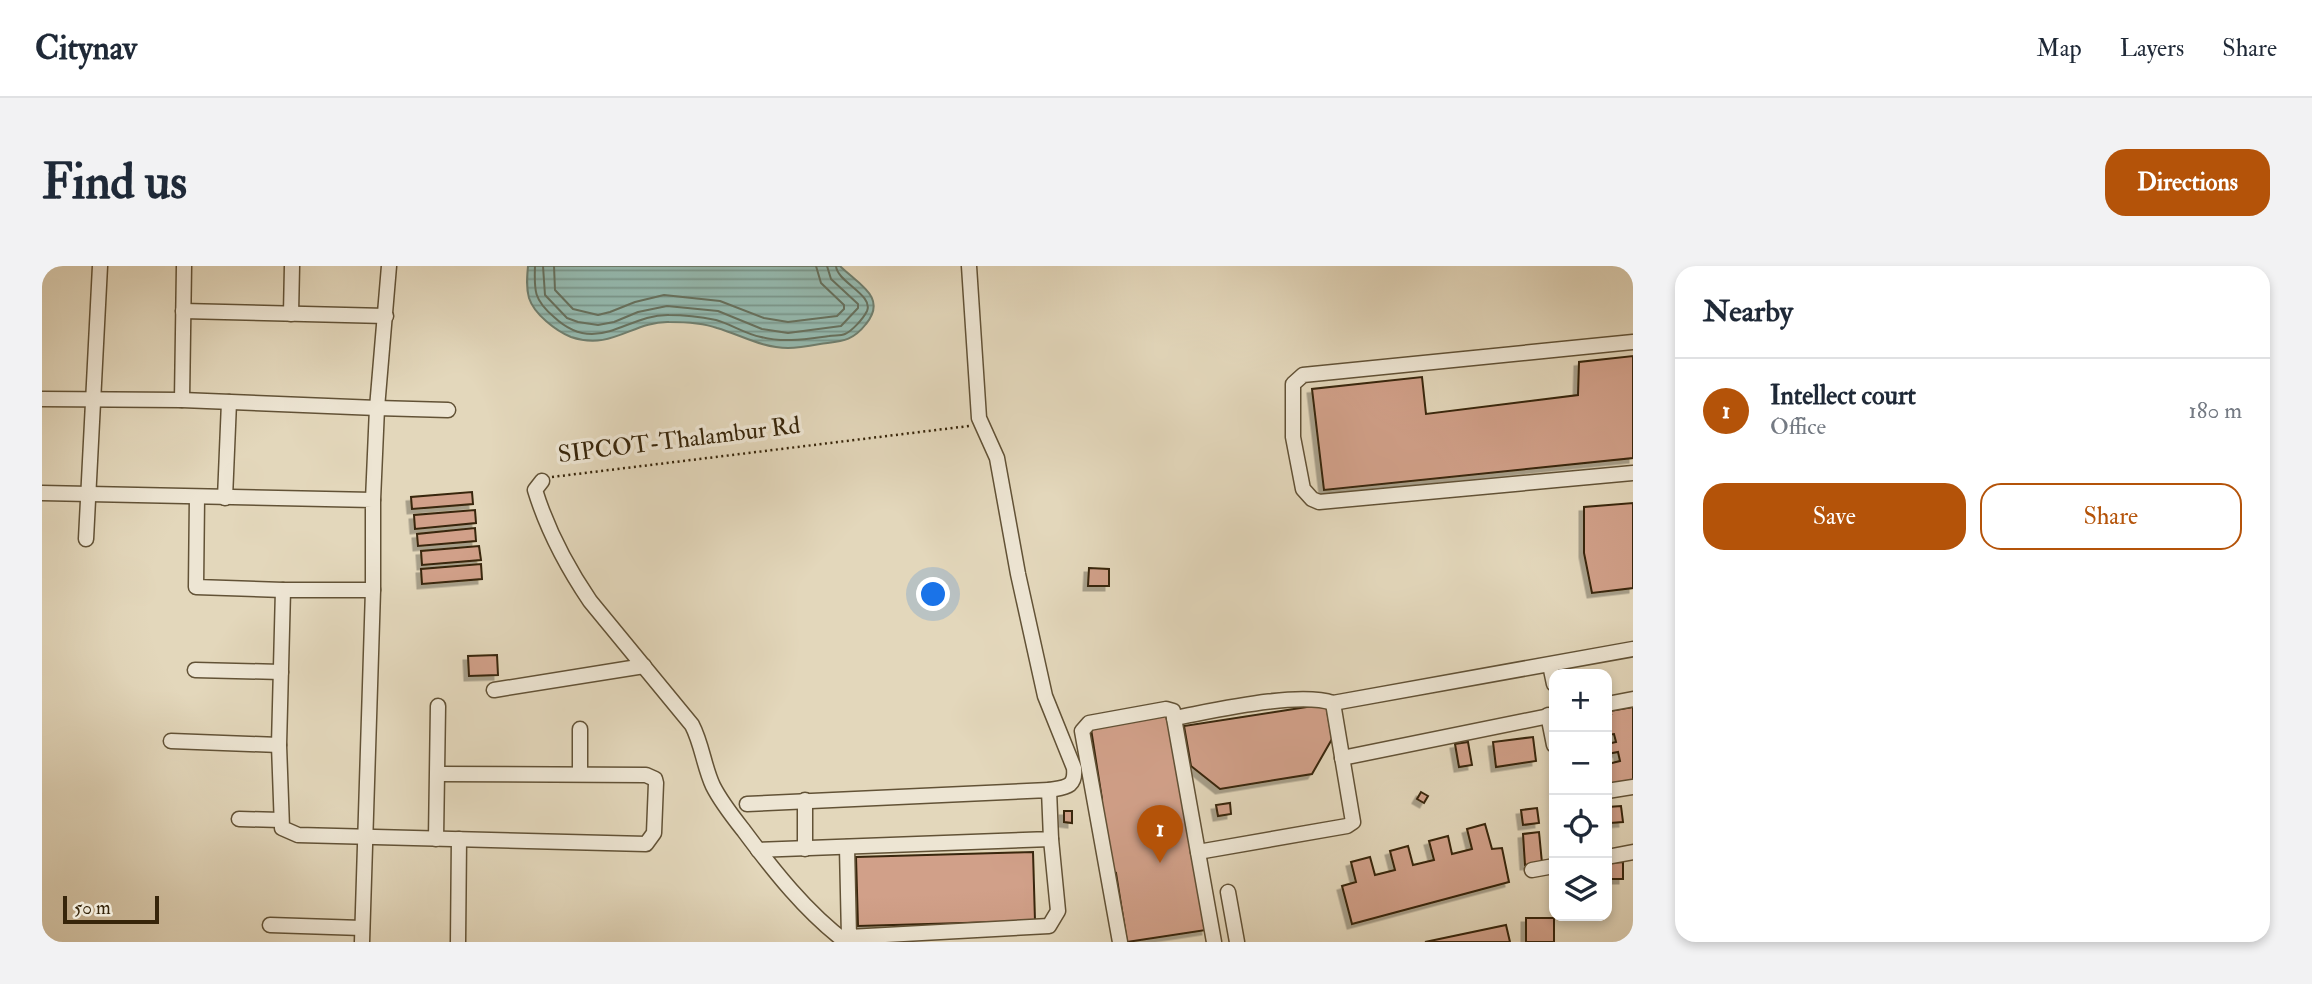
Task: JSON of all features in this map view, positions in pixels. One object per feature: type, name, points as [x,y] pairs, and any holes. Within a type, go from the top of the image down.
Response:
[{"type":"street","points":[[86,540],[100,266]]},
{"type":"street","points":[[182,400],[184,266]]},
{"type":"street","points":[[291,314],[292,266]]},
{"type":"street","points":[[270,926],[362,935],[373,590],[373,500],[377,408],[389,266]]},
{"type":"street","points":[[747,804],[1049,790],[1067,786],[1075,778],[1074,768],[1045,696],[1018,573],[997,458],[979,418],[969,266]]},
{"type":"street","points":[[183,311],[386,316]]},
{"type":"street","points":[[1633,342],[1303,375],[1293,384],[1293,437],[1303,489],[1319,502],[1633,473]]},
{"type":"street","points":[[42,399],[182,400],[447,410]]},
{"type":"street","points":[[225,498],[229,402]]},
{"type":"street","name":"SIPCOT-Thalambur Rd","points":[[542,481],[535,490],[540,506],[576,580],[590,601],[692,725],[714,787],[758,850],[819,920],[846,942]]},
{"type":"street","points":[[42,493],[373,500]]},
{"type":"street","points":[[197,497],[196,587],[373,590]]},
{"type":"street","points":[[283,590],[279,745],[282,828],[298,835],[646,844],[654,833],[657,792],[655,779],[646,775],[438,774]]},
{"type":"street","points":[[1174,718],[1267,702],[1321,699],[1333,704],[1633,649]]},
{"type":"street","points":[[1550,665],[1551,669]]},
{"type":"street","points":[[494,690],[643,666]]},
{"type":"street","points":[[195,670],[281,672]]},
{"type":"street","points":[[1612,703],[1633,699]]},
{"type":"street","points":[[1198,852],[1347,827],[1353,822],[1333,704]]},
{"type":"street","points":[[436,839],[438,706]]},
{"type":"street","points":[[1120,942],[1083,731],[1089,723],[1166,709],[1173,711],[1214,942]]},
{"type":"street","points":[[1342,758],[1549,715]]},
{"type":"street","points":[[580,729],[580,774]]},
{"type":"street","points":[[171,740],[279,745]]},
{"type":"street","points":[[1612,790],[1633,787]]},
{"type":"street","points":[[847,847],[849,937],[951,936],[1049,926],[1058,911],[1049,790]]},
{"type":"street","points":[[805,800],[805,849]]},
{"type":"street","points":[[240,819],[281,820]]},
{"type":"street","points":[[458,942],[460,839]]},
{"type":"street","points":[[758,850],[1051,839]]},
{"type":"street","points":[[1612,856],[1633,852]]},
{"type":"street","points":[[1532,870],[1549,867]]},
{"type":"street","points":[[1228,892],[1237,942]]},
{"type":"path","name":"SIPCOT-Thalambur Rd","points":[[542,481],[554,476],[955,429],[974,425],[979,418]]},
{"type":"water","points":[[528,266],[840,266],[868,292],[874,306],[866,324],[851,337],[800,347],[769,346],[712,326],[681,322],[656,323],[611,338],[586,340],[559,331],[536,310],[528,294]]},
{"type":"building","points":[[1633,356],[1633,458],[1324,490],[1312,389],[1422,377],[1426,414],[1578,395],[1579,362]]},
{"type":"building","points":[[472,492],[473,504],[412,509],[411,497]]},
{"type":"building","points":[[1633,503],[1633,588],[1592,593],[1584,553],[1584,507]]},
{"type":"building","points":[[475,510],[476,523],[415,529],[414,515]]},
{"type":"building","points":[[475,528],[476,541],[418,546],[417,534]]},
{"type":"building","points":[[479,546],[481,560],[422,565],[421,551]]},
{"type":"building","points":[[481,564],[482,579],[422,584],[421,569]]},
{"type":"building","points":[[1089,568],[1109,569],[1109,586],[1088,586]]},
{"type":"building","points":[[497,655],[498,675],[469,676],[468,656]]},
{"type":"building","points":[[1326,704],[1332,739],[1312,774],[1220,789],[1191,766],[1184,726]]},
{"type":"building","points":[[1633,707],[1633,782],[1612,784],[1612,763],[1620,761],[1618,752],[1612,753],[1612,743],[1616,742],[1612,734],[1612,711]]},
{"type":"building","points":[[1168,713],[1206,930],[1127,942],[1116,873],[1111,874],[1091,729]]},
{"type":"building","points":[[1533,737],[1536,761],[1496,767],[1493,742]]},
{"type":"building","points":[[1468,742],[1472,765],[1459,767],[1455,744]]},
{"type":"building","points":[[1421,792],[1428,796],[1424,803],[1417,799]]},
{"type":"building","points":[[1230,803],[1231,814],[1218,816],[1216,805]]},
{"type":"building","points":[[1621,806],[1623,822],[1612,823],[1612,807]]},
{"type":"building","points":[[1537,808],[1539,823],[1523,825],[1521,810]]},
{"type":"building","points":[[1064,811],[1072,811],[1072,823],[1064,822]]},
{"type":"building","points":[[1485,824],[1492,849],[1502,848],[1509,882],[1352,924],[1342,886],[1356,882],[1351,862],[1370,857],[1375,875],[1395,870],[1390,851],[1408,846],[1413,865],[1434,860],[1429,841],[1448,836],[1452,854],[1472,849],[1467,829]]},
{"type":"building","points":[[1539,832],[1542,863],[1525,865],[1523,834]]},
{"type":"building","points":[[1033,852],[1035,921],[858,926],[856,857]]},
{"type":"building","points":[[1623,862],[1623,879],[1612,879],[1612,863]]},
{"type":"building","points":[[1526,918],[1549,918],[1549,921],[1554,921],[1554,942],[1526,942]]},
{"type":"building","points":[[1506,925],[1510,942],[1425,942]]},
{"type":"place","name":"Intellect court","points":[[1160,863]]}]
